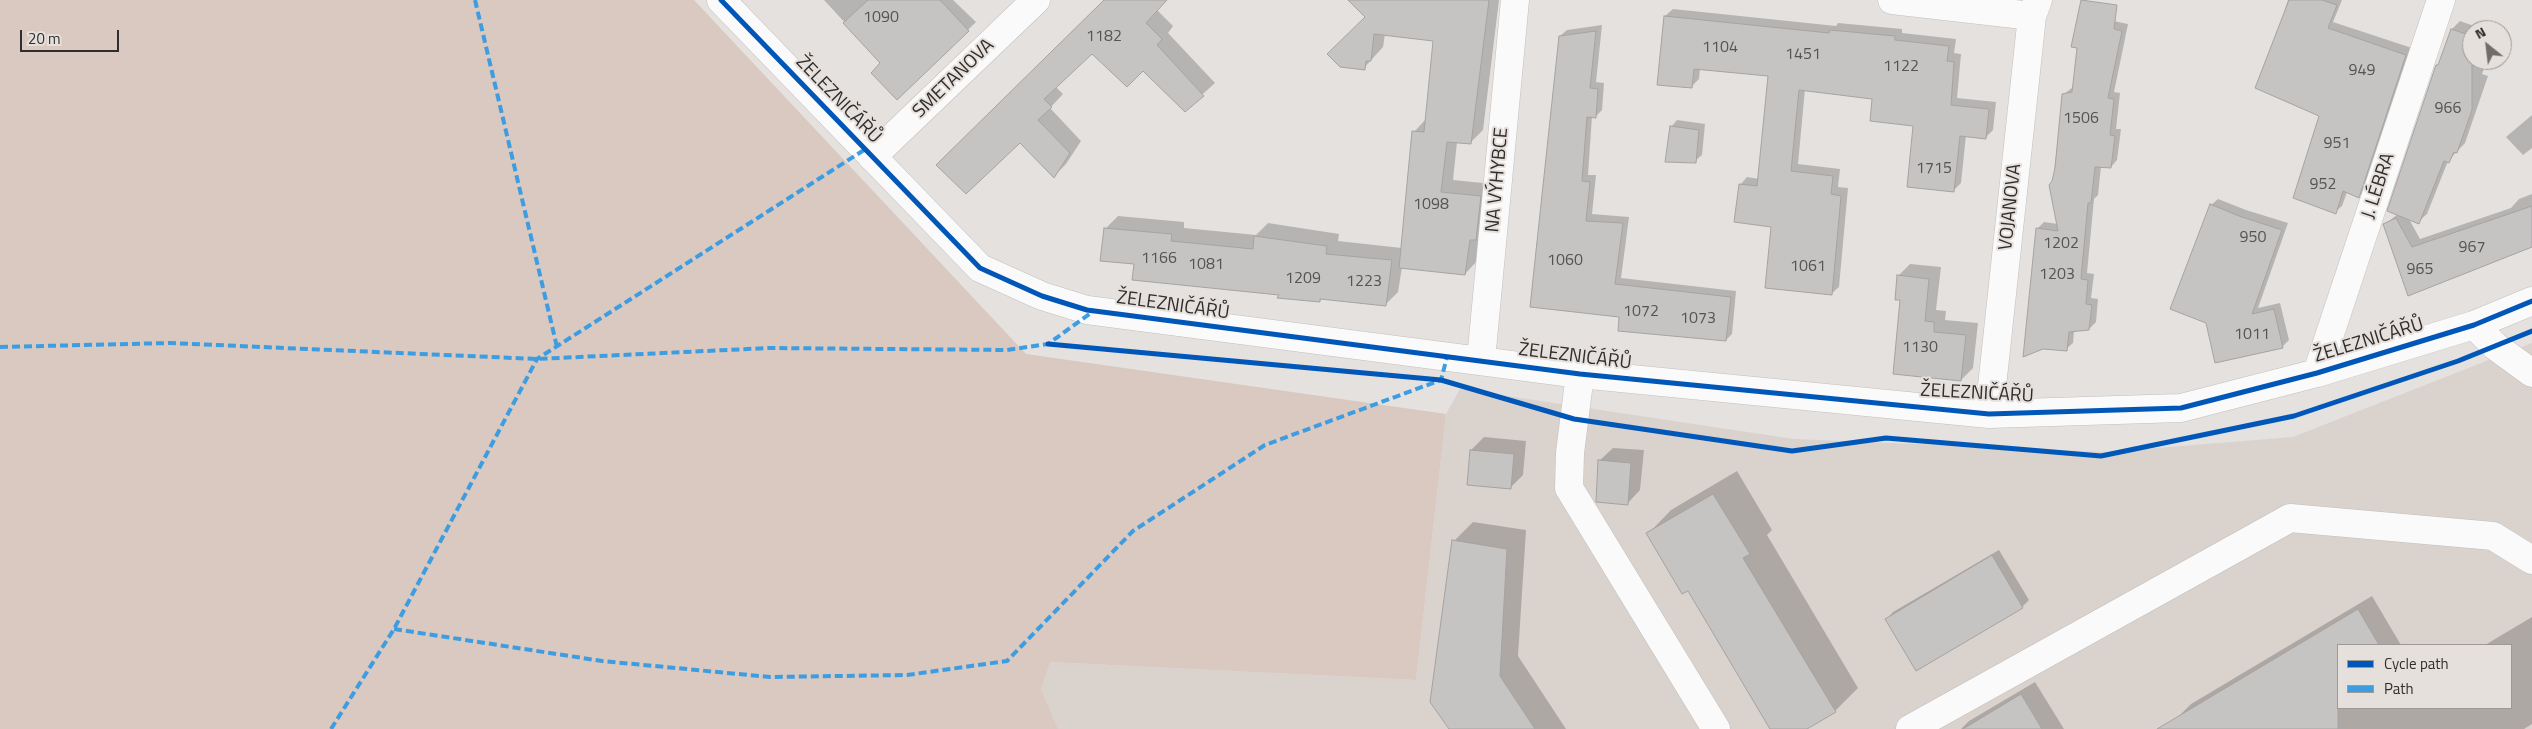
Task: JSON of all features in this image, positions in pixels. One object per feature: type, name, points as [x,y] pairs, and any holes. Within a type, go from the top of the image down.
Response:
[{"type":"street","name":"ŽELEZNIČÁŘŮ","points":[[721,0],[980,268],[1042,296],[1087,310],[1580,374],[1989,414],[2181,408],[2317,373],[2474,325],[2532,301]]},
{"type":"street","name":"SMETANOVA","points":[[872,157],[1036,0]]},
{"type":"street","name":"NA VÝHYBCE","points":[[1481,360],[1515,0]]},
{"type":"street","points":[[1892,0],[2035,8]]},
{"type":"street","name":"J. LÉBRA","points":[[2317,373],[2441,0]]},
{"type":"street","name":"VOJANOVA","points":[[1989,414],[2035,8]]},
{"type":"street","points":[[2474,325],[2495,346],[2532,373]]},
{"type":"street","points":[[1580,374],[1570,453],[1569,488],[1716,729]]},
{"type":"street","points":[[1910,729],[2290,518],[2493,536],[2532,560]]},
{"type":"shaded area","points":[[0,0],[694,0],[1026,354],[1446,414],[1416,680],[1050,662],[1041,689],[1058,729],[0,729]]},
{"type":"shaded area","points":[[2532,343],[2532,729],[1058,729],[1041,689],[1049,662],[1416,680],[1446,414],[1460,389],[1794,439],[2107,452],[2293,437]]},
{"type":"building","points":[[868,0],[940,0],[969,31],[897,100],[871,73],[880,63],[843,23]]},
{"type":"building","points":[[1104,0],[1167,0],[1146,23],[1162,39],[1157,45],[1204,96],[1185,112],[1143,71],[1127,87],[1092,54],[1044,99],[1052,107],[1038,120],[1070,153],[1054,178],[1020,143],[966,194],[936,165]]},
{"type":"building","points":[[1348,0],[1489,0],[1471,144],[1447,142],[1441,192],[1481,196],[1476,240],[1470,240],[1465,275],[1399,268],[1412,131],[1424,132],[1433,41],[1374,34],[1371,61],[1366,61],[1365,70],[1340,67],[1327,54],[1365,17]]},
{"type":"building","points":[[2081,0],[2117,5],[2114,29],[2122,31],[2108,98],[2114,99],[2110,135],[2115,136],[2111,168],[2095,167],[2091,203],[2088,203],[2081,279],[2088,280],[2086,304],[2092,305],[2089,330],[2069,332],[2067,351],[2043,349],[2023,357],[2036,228],[2058,231],[2049,185],[2055,168],[2062,94],[2072,92],[2077,48],[2071,47]]},
{"type":"building","points":[[2289,0],[2322,0],[2337,5],[2328,28],[2406,55],[2359,198],[2343,191],[2336,214],[2293,198],[2319,116],[2255,88]]},
{"type":"building","points":[[1664,16],[1829,33],[1830,30],[1895,36],[1895,40],[1949,46],[1947,61],[1954,62],[1951,105],[1989,109],[1986,139],[1960,136],[1954,192],[1907,187],[1913,126],[1870,121],[1872,99],[1799,90],[1791,171],[1833,176],[1831,194],[1841,196],[1832,295],[1765,288],[1771,227],[1734,222],[1739,184],[1757,186],[1768,76],[1694,69],[1692,88],[1657,85]]},
{"type":"building","points":[[2451,29],[2462,33],[2462,70],[2472,70],[2472,110],[2457,153],[2454,152],[2449,163],[2444,161],[2419,224],[2387,211],[2436,65],[2438,65]]},
{"type":"building","points":[[1596,31],[1590,88],[1598,89],[1596,118],[1587,117],[1582,181],[1590,182],[1586,221],[1623,223],[1615,284],[1731,297],[1726,341],[1618,331],[1619,317],[1530,307],[1559,36]]},
{"type":"building","points":[[1670,126],[1699,130],[1696,163],[1665,162]]},
{"type":"building","points":[[2210,204],[2282,230],[2252,314],[2274,309],[2283,348],[2215,363],[2206,323],[2170,309]]},
{"type":"building","points":[[2532,206],[2532,247],[2408,296],[2383,224],[2396,218],[2412,247]]},
{"type":"building","points":[[1104,228],[1172,234],[1171,241],[1253,249],[1254,236],[1327,246],[1326,254],[1392,260],[1386,306],[1320,299],[1320,302],[1277,298],[1279,295],[1132,280],[1134,264],[1100,261]]},
{"type":"building","points":[[1897,275],[1929,279],[1925,321],[1934,322],[1934,332],[1966,335],[1961,381],[1893,374],[1900,300],[1895,300]]},
{"type":"building","points":[[1470,450],[1514,454],[1511,489],[1467,485]]},
{"type":"building","points":[[1598,460],[1631,463],[1628,505],[1596,502]]},
{"type":"building","points":[[1713,494],[1750,554],[1743,558],[1836,712],[1807,729],[1770,729],[1688,591],[1682,594],[1646,533]]},
{"type":"building","points":[[1452,540],[1507,549],[1500,676],[1535,729],[1449,729],[1430,702]]},
{"type":"building","points":[[1992,555],[2023,608],[1916,671],[1885,619]]},
{"type":"building","points":[[2358,609],[2378,644],[2337,644],[2338,729],[2157,729]]},
{"type":"building","points":[[2021,694],[2042,729],[1963,729]]},
{"type":"marked path","points":[[475,0],[557,347]]},
{"type":"marked path","points":[[331,729],[394,629],[537,359],[864,150]]},
{"type":"marked path","points":[[0,347],[170,343],[537,359],[769,348],[1007,350],[1048,344],[1095,310]]},
{"type":"marked path","points":[[394,629],[602,661],[770,677],[907,675],[1007,661],[1133,531],[1265,445],[1441,380],[1447,357]]},
{"type":"cycle path","points":[[721,0],[980,268],[1042,296],[1087,310],[1580,374],[1989,414],[2181,408],[2317,373],[2474,325],[2532,301]]},
{"type":"cycle path","points":[[1048,344],[1441,380],[1574,419],[1792,451],[1886,438],[2101,456],[2294,416],[2458,361],[2532,331]]}]
